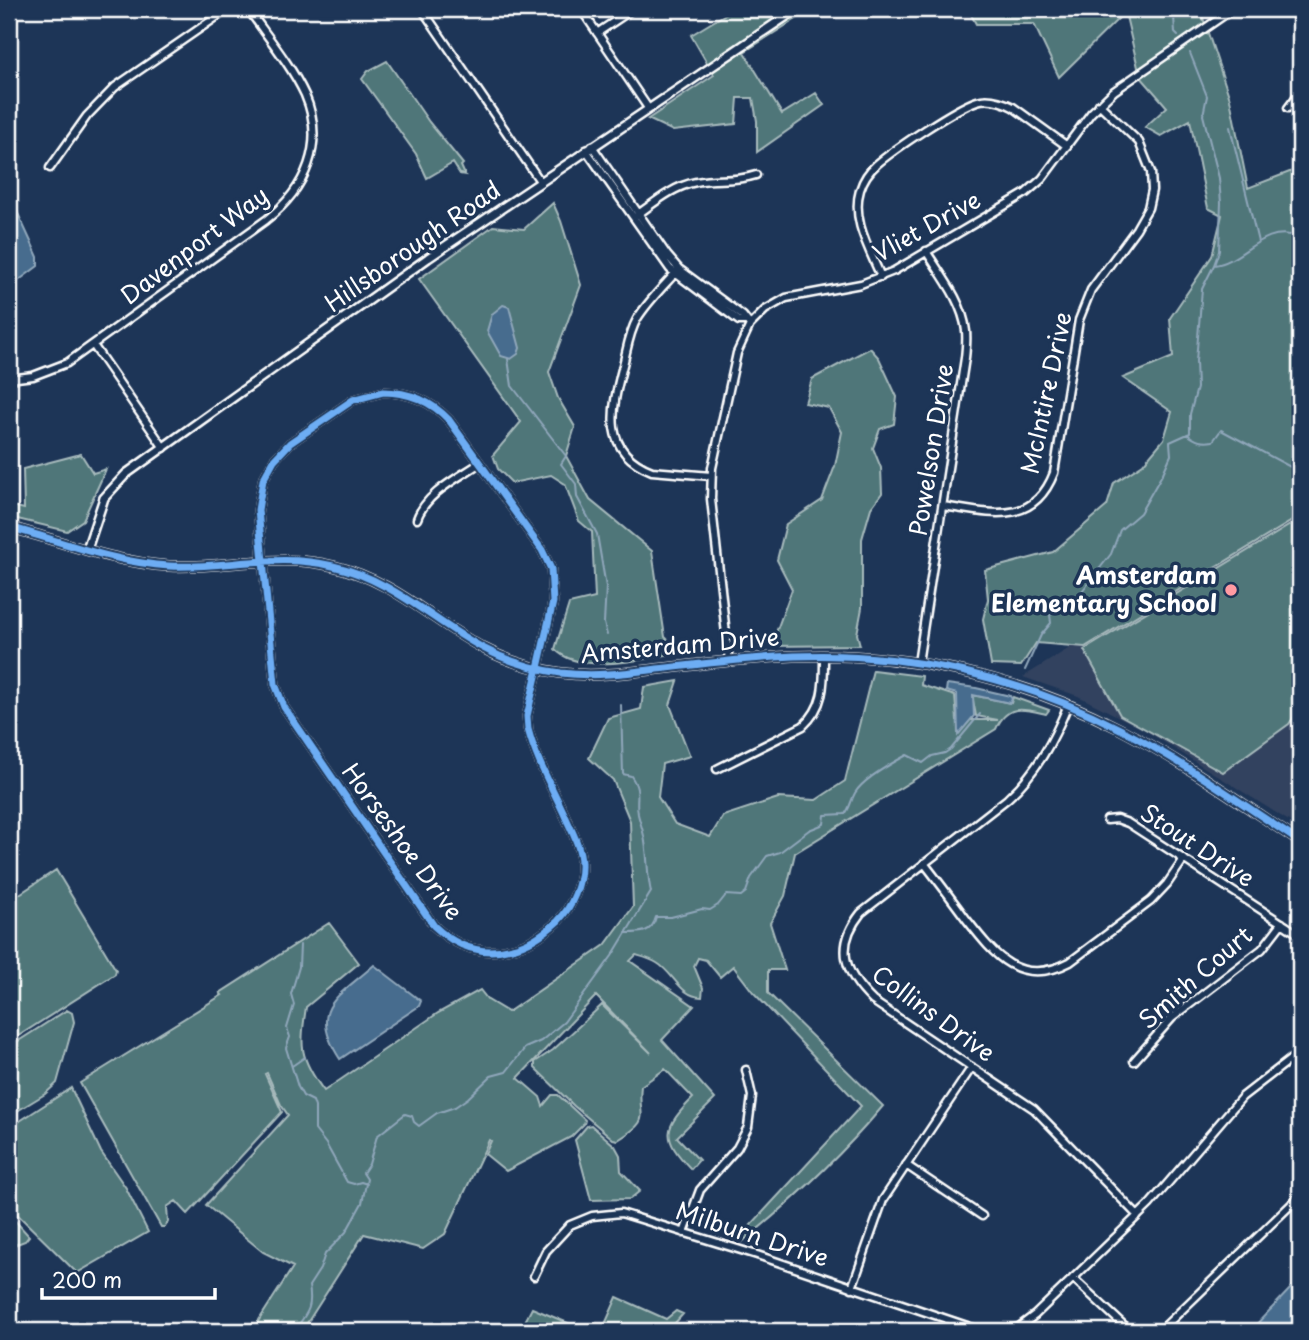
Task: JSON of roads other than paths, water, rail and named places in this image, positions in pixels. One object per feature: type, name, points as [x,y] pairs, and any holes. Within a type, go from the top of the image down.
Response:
[{"type":"street","points":[[50,167],[87,116],[115,87],[228,9]]},
{"type":"street","name":"Davenport Way","points":[[9,379],[56,369],[93,345],[279,210],[294,194],[304,176],[313,145],[313,121],[299,84],[248,9]]},
{"type":"street","points":[[422,9],[540,181]]},
{"type":"street","points":[[581,9],[648,108]]},
{"type":"street","points":[[597,33],[633,9]]},
{"type":"street","name":"Hillsborough Road","points":[[87,549],[100,506],[108,491],[126,474],[428,258],[797,9]]},
{"type":"street","name":"Vliet Drive","points":[[729,661],[711,499],[711,476],[737,354],[748,323],[786,298],[860,284],[881,277],[1027,193],[1042,179],[1099,104],[1233,9]]},
{"type":"street","points":[[1288,108],[1300,92]]},
{"type":"street","points":[[881,277],[863,236],[857,209],[860,188],[866,177],[889,155],[957,111],[983,100],[1004,102],[1067,146]]},
{"type":"street","name":"McIntire Drive","points":[[943,506],[997,513],[1019,511],[1035,503],[1049,486],[1054,473],[1079,320],[1091,290],[1136,229],[1148,208],[1152,190],[1152,172],[1139,142],[1099,104]]},
{"type":"street","points":[[589,148],[677,272],[743,316],[748,323]]},
{"type":"street","points":[[636,216],[686,185],[705,180],[740,180],[756,175]]},
{"type":"street","name":"Powelson Drive","points":[[918,663],[965,359],[966,331],[956,301],[926,251]]},
{"type":"street","points":[[677,272],[643,311],[632,331],[612,405],[613,431],[624,451],[645,468],[711,476]]},
{"type":"street","points":[[93,345],[164,448]]},
{"type":"street","name":"Horseshoe Drive","points":[[395,391],[427,402],[449,420],[480,463],[542,550],[551,569],[553,602],[527,716],[528,729],[573,833],[580,856],[579,878],[569,906],[547,931],[512,948],[480,951],[454,942],[429,919],[284,707],[275,684],[258,500],[268,469],[290,443],[352,400],[373,393],[395,391]]},
{"type":"street","points":[[417,519],[428,500],[480,463]]},
{"type":"street","name":"Amsterdam Drive","points":[[9,527],[135,562],[191,566],[262,559],[318,562],[359,573],[393,589],[484,648],[538,669],[605,675],[729,661],[824,656],[918,663],[989,678],[1068,705],[1149,745],[1300,842]]},
{"type":"street","points":[[717,769],[810,720],[822,698],[824,656]]},
{"type":"street","name":"Collins Drive","points":[[1068,705],[1045,754],[1018,790],[872,904],[854,922],[846,948],[848,967],[856,984],[873,1000],[1034,1109],[1138,1216]]},
{"type":"street","name":"Stout Drive","points":[[1107,820],[1117,819],[1128,823],[1300,935]]},
{"type":"street","points":[[924,863],[994,954],[1015,968],[1040,972],[1056,969],[1070,962],[1152,901],[1184,859]]},
{"type":"street","name":"Smith Court","points":[[1134,1061],[1172,1018],[1262,949],[1282,923]]},
{"type":"street","points":[[1007,1331],[1025,1323],[1138,1216],[1242,1097],[1300,1052]]},
{"type":"street","points":[[852,1288],[878,1210],[972,1068]]},
{"type":"street","points":[[684,1233],[701,1190],[737,1148],[748,1128],[752,1096],[746,1070]]},
{"type":"street","points":[[906,1165],[982,1216]]},
{"type":"street","points":[[1160,1331],[1300,1196]]},
{"type":"street","name":"Milburn Drive","points":[[534,1276],[546,1251],[560,1233],[592,1216],[621,1213],[982,1331]]},
{"type":"street","points":[[1073,1278],[1129,1331]]},
{"type":"waterway","points":[[1177,9],[1174,16],[1175,33],[1178,36]]},
{"type":"waterway","points":[[1190,53],[1207,96],[1203,115],[1219,178],[1219,251],[1214,265]]},
{"type":"waterway","points":[[1230,127],[1258,242]]},
{"type":"waterway","points":[[1025,670],[1041,635],[1051,623],[1050,615],[1075,600],[1111,554],[1120,530],[1140,513],[1171,455],[1170,442],[1190,433],[1190,414],[1197,388],[1196,361],[1202,289],[1214,265],[1234,258],[1274,235],[1297,237]]},
{"type":"waterway","points":[[508,359],[512,386],[566,456],[561,464],[576,484],[577,497],[597,534],[606,587],[604,623],[607,635]]},
{"type":"waterway","points":[[1187,434],[1199,441],[1209,442],[1213,441],[1221,430],[1300,472]]},
{"type":"waterway","points":[[294,1331],[308,1310],[309,1286],[320,1269],[325,1254],[346,1232],[362,1203],[367,1179],[363,1173],[369,1164],[377,1136],[405,1114],[412,1116],[419,1126],[437,1113],[455,1107],[491,1076],[506,1072],[525,1048],[541,1041],[564,1022],[612,956],[651,892],[636,786],[631,776],[623,774],[621,705]]},
{"type":"waterway","points":[[627,933],[649,929],[656,917],[710,910],[726,895],[741,896],[767,856],[780,852],[809,830],[824,824],[825,815],[845,814],[859,788],[894,762],[907,755],[923,763],[932,756],[945,753],[980,714]]},
{"type":"waterway","points":[[300,945],[299,967],[291,994],[294,1005],[287,1028],[290,1037],[286,1048],[298,1087],[303,1096],[313,1101],[315,1130],[347,1182],[367,1184]]},
{"type":"waterway","points":[[292,1066],[305,1057]]},
{"type":"place","name":"Amsterdam Elementary School","points":[[1231,590]]}]
